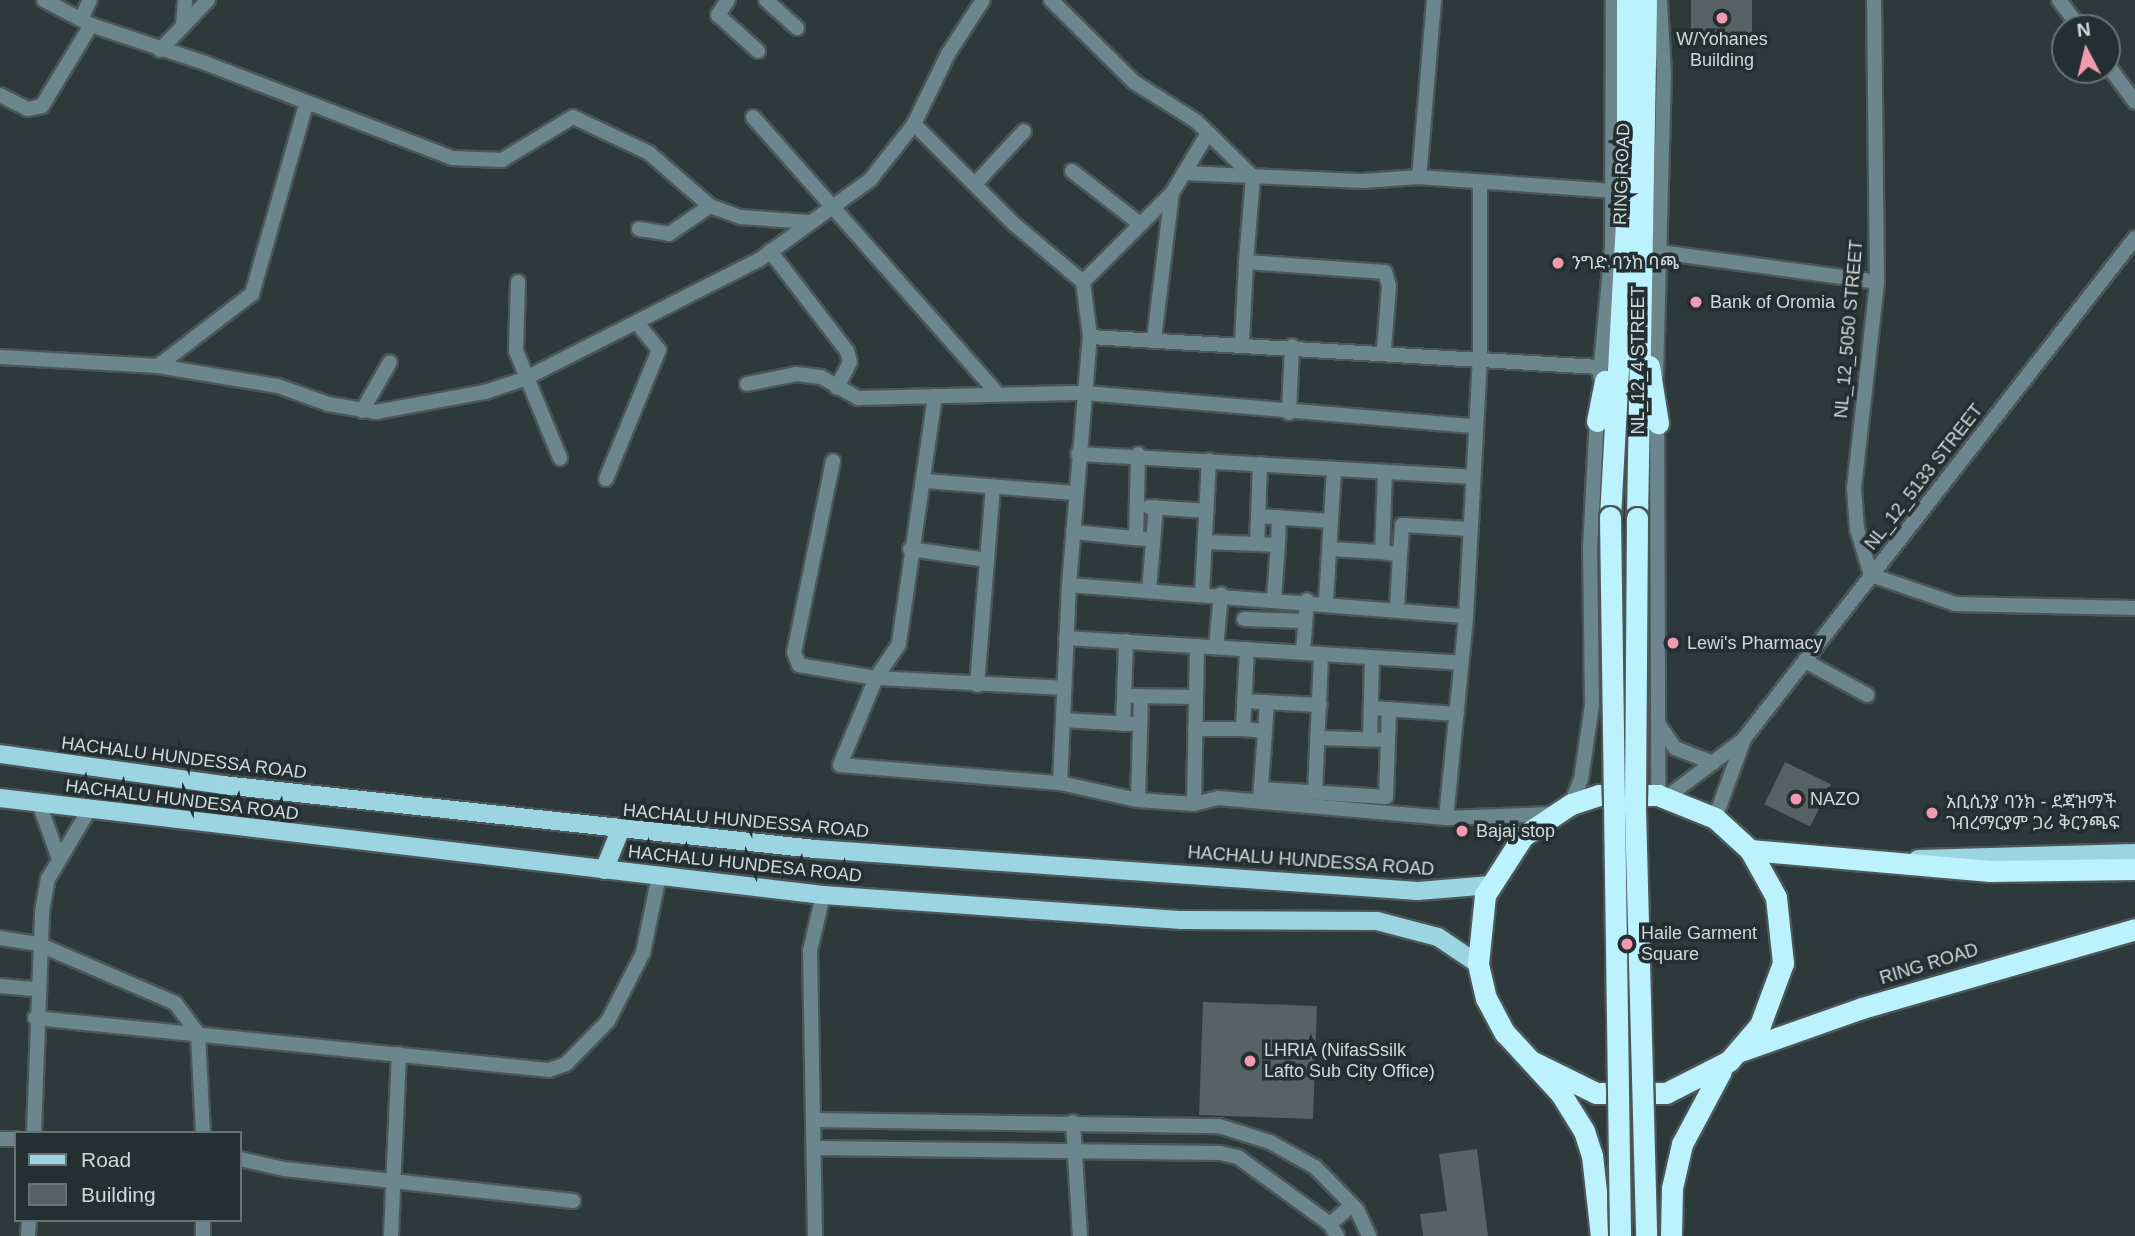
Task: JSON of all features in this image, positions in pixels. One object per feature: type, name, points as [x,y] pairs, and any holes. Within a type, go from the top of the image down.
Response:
[{"type":"highway","name":"RING ROAD","points":[[1620,1236],[1610,517],[1618,313],[1627,200],[1627,0]]},
{"type":"highway","name":"RING ROAD","points":[[1646,0],[1649,90],[1640,309],[1635,796],[1646,1236]]},
{"type":"highway","points":[[1640,309],[1658,423]]},
{"type":"highway","points":[[1597,421],[1618,313]]},
{"type":"highway","points":[[1601,1236],[1592,1155],[1584,1131],[1495,1016],[1478,964],[1478,929],[1491,885],[1523,836],[1551,814],[1599,795],[1663,796],[1715,818],[1750,850],[1776,897],[1783,963],[1765,1015],[1734,1056],[1682,1144],[1672,1188],[1671,1236]]},
{"type":"highway","points":[[1750,850],[1906,861],[1990,871],[2135,869]]},
{"type":"highway","name":"RING ROAD","points":[[1533,1062],[1596,1093],[1631,1097],[1666,1093],[1734,1056],[1862,1008],[2135,929]]},
{"type":"main road","name":"HACHALU HUNDESSA ROAD","points":[[0,754],[620,831],[1418,891],[1491,885]]},
{"type":"main road","name":"HACHALU HUNDESA ROAD","points":[[0,798],[823,895],[1182,920],[1377,921],[1438,937],[1478,964]]},
{"type":"main road","points":[[604,870],[620,831]]},
{"type":"main road","points":[[1906,861],[1982,853],[2135,853]]},
{"type":"street","points":[[44,0],[86,22],[409,144],[477,162],[502,160],[573,117],[649,153],[710,206],[741,218],[808,222]]},
{"type":"street","points":[[0,95],[28,109],[42,106],[86,22],[89,0]]},
{"type":"street","points":[[183,24],[185,0]]},
{"type":"street","points":[[160,50],[208,0]]},
{"type":"street","points":[[729,0],[718,15],[758,51]]},
{"type":"street","points":[[766,0],[797,28]]},
{"type":"street","points":[[0,356],[158,366],[278,386],[362,411],[485,392],[524,379],[638,324],[770,251],[870,180],[914,124],[948,54],[982,0]]},
{"type":"street","points":[[1051,0],[1134,82],[1208,133],[1253,177]]},
{"type":"street","points":[[1419,177],[1434,0]]},
{"type":"street","points":[[1571,804],[1581,779],[1592,705],[1590,549],[1612,191],[1613,0]]},
{"type":"street","name":"NL_12_4 STREET","points":[[1660,0],[1657,720],[1663,796]]},
{"type":"street","name":"NL_12_5050 STREET","points":[[1871,575],[1857,529],[1854,488],[1877,282],[1874,0]]},
{"type":"street","points":[[2121,83],[2135,102]]},
{"type":"street","points":[[158,366],[252,294],[306,104]]},
{"type":"street","points":[[753,117],[829,209],[995,391]]},
{"type":"street","points":[[914,124],[975,184],[1083,282],[1090,337],[1075,494],[1060,783]]},
{"type":"street","points":[[975,184],[1024,131]]},
{"type":"street","points":[[1083,282],[1172,194],[1208,133]]},
{"type":"street","points":[[1072,171],[1140,224]]},
{"type":"street","points":[[1184,173],[1253,177],[1419,177],[1612,191]]},
{"type":"street","points":[[1242,342],[1253,177]]},
{"type":"street","points":[[1446,818],[1466,615],[1473,426],[1480,358],[1480,182]]},
{"type":"street","points":[[1154,339],[1172,194]]},
{"type":"street","points":[[639,229],[669,234],[710,206]]},
{"type":"street","name":"NL_12_5133 STREET","points":[[1743,740],[2135,238]]},
{"type":"street","points":[[770,251],[847,351],[850,362],[837,388]]},
{"type":"street","points":[[1659,252],[1877,282]]},
{"type":"street","points":[[1246,262],[1385,272],[1389,286],[1384,350]]},
{"type":"street","points":[[518,282],[516,351],[524,379],[560,458]]},
{"type":"street","points":[[606,479],[659,349],[638,324]]},
{"type":"street","points":[[1090,337],[1384,350],[1600,367]]},
{"type":"street","points":[[1289,413],[1292,346]]},
{"type":"street","points":[[362,411],[390,362]]},
{"type":"street","points":[[747,384],[796,374],[821,377],[858,398],[995,391],[1086,393],[1289,413],[1473,426]]},
{"type":"street","points":[[934,396],[926,481],[910,549],[899,644],[876,678],[840,765],[1060,783],[1138,800],[1194,804],[1218,798],[1315,793],[1386,797],[1389,709]]},
{"type":"street","points":[[1078,454],[1138,454],[1334,470],[1472,477]]},
{"type":"street","points":[[1136,538],[1138,454]]},
{"type":"street","points":[[1202,593],[1209,460]]},
{"type":"street","points":[[833,461],[794,652],[807,671],[978,685],[1064,688]]},
{"type":"street","points":[[1257,544],[1260,464]]},
{"type":"street","points":[[1325,601],[1334,470]]},
{"type":"street","points":[[1382,552],[1385,472]]},
{"type":"street","points":[[926,481],[1075,494]]},
{"type":"street","points":[[978,685],[993,487]]},
{"type":"street","points":[[1137,507],[1207,511]]},
{"type":"street","points":[[1149,590],[1156,507]]},
{"type":"street","points":[[1258,516],[1330,521]]},
{"type":"street","points":[[1274,598],[1279,517]]},
{"type":"street","points":[[1383,523],[1470,529]]},
{"type":"street","points":[[1397,608],[1402,525]]},
{"type":"street","points":[[1073,532],[1153,540]]},
{"type":"street","points":[[1205,542],[1278,545]]},
{"type":"street","points":[[910,549],[987,560]]},
{"type":"street","points":[[1329,549],[1400,555]]},
{"type":"street","points":[[1871,575],[1955,604],[2135,608]]},
{"type":"street","points":[[1069,585],[1325,601],[1466,615]]},
{"type":"street","points":[[1216,647],[1221,594]]},
{"type":"street","points":[[1303,653],[1307,600]]},
{"type":"street","points":[[1244,619],[1305,621]]},
{"type":"street","points":[[1066,638],[1460,663]]},
{"type":"street","points":[[1123,724],[1126,642]]},
{"type":"street","points":[[1194,804],[1197,646]]},
{"type":"street","points":[[1243,730],[1247,649]]},
{"type":"street","points":[[1315,793],[1321,655]]},
{"type":"street","points":[[1370,740],[1372,658]]},
{"type":"street","points":[[1805,661],[1867,695]]},
{"type":"street","points":[[1124,695],[1196,697]]},
{"type":"street","points":[[1138,800],[1141,697]]},
{"type":"street","points":[[1244,701],[1320,705]]},
{"type":"street","points":[[1260,796],[1267,702]]},
{"type":"street","points":[[1371,708],[1457,714]]},
{"type":"street","points":[[1063,720],[1139,725]]},
{"type":"street","points":[[1657,720],[1675,748],[1713,763]]},
{"type":"street","points":[[1195,729],[1265,731]]},
{"type":"street","points":[[1318,738],[1388,740]]},
{"type":"street","points":[[1663,796],[1743,740]]},
{"type":"street","points":[[1715,818],[1743,740]]},
{"type":"street","points":[[1260,796],[1446,818],[1551,814]]},
{"type":"street","points":[[39,803],[59,859]]},
{"type":"street","points":[[34,1131],[38,944],[48,879],[89,810]]},
{"type":"street","points":[[35,1018],[526,1069],[566,1064],[608,1021],[643,953],[659,876]]},
{"type":"street","points":[[814,1236],[816,1120],[810,951],[823,895]]},
{"type":"street","points":[[0,938],[38,944],[175,1003],[198,1034],[203,1131]]},
{"type":"street","points":[[0,986],[37,989]]},
{"type":"street","points":[[391,1236],[391,1179],[399,1054]]},
{"type":"street","points":[[816,1120],[1177,1121],[1245,1132],[1315,1167],[1352,1205],[1369,1236]]},
{"type":"street","points":[[1073,1122],[1080,1236]]},
{"type":"street","points":[[816,1148],[1076,1152],[1189,1150],[1238,1157],[1333,1230],[1352,1205]]},
{"type":"street","points":[[242,1159],[284,1169],[573,1201]]},
{"type":"building","name":"W/Yohanes Building","points":[[1691,0],[1752,0],[1752,39],[1691,39]]},
{"type":"building","name":"NAZO","points":[[1785,762],[1831,784],[1810,827],[1764,804]]},
{"type":"building","points":[[1203,1002],[1317,1006],[1313,1119],[1199,1115]]},
{"type":"building","points":[[1477,1149],[1488,1236],[1423,1236],[1420,1214],[1447,1211],[1439,1154]]},
{"type":"place","name":"W/Yohanes Building","points":[[1722,18]]},
{"type":"place","name":"ንግድ ባንከ ባጫ","points":[[1558,263]]},
{"type":"place","name":"Bank of Oromia","points":[[1696,302]]},
{"type":"place","name":"Lewi's Pharmacy","points":[[1673,643]]},
{"type":"place","name":"NAZO","points":[[1796,799]]},
{"type":"place","name":"አቢሲንያ ባንክ - ደጃዝማች ገብረማርያም ጋሪ ቅርንጫፍ","points":[[1932,813]]},
{"type":"place","name":"Bajaj stop","points":[[1462,831]]},
{"type":"place","name":"Haile Garment Square","points":[[1627,944]]},
{"type":"place","name":"LHRIA (NifasSsilk Lafto Sub City Office)","points":[[1250,1061]]}]
